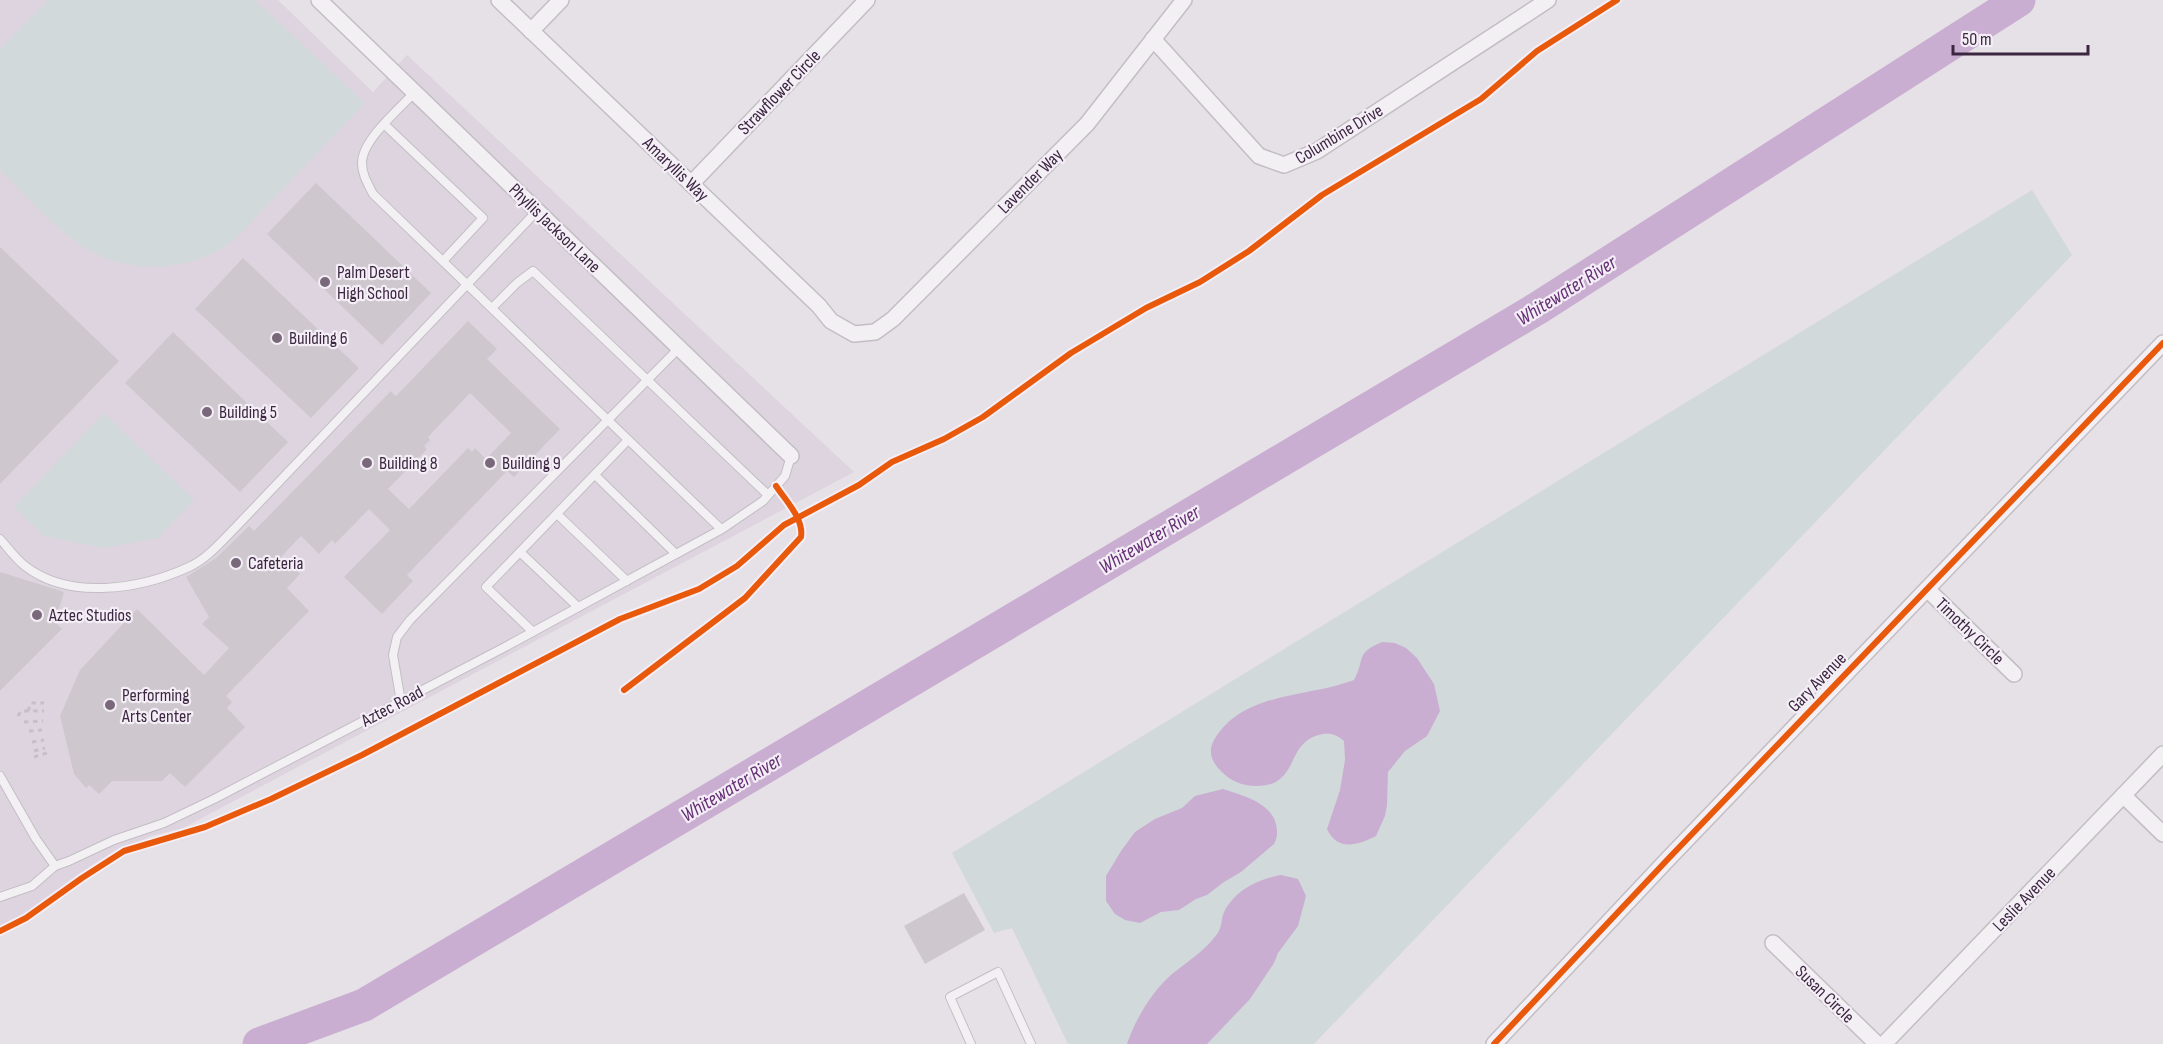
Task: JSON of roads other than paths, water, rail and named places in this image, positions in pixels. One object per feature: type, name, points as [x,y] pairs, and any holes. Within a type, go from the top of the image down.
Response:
[{"type":"street","name":"Phyllis Jackson Lane","points":[[319,0],[791,456]]},
{"type":"street","name":"Amaryllis Way","points":[[500,0],[819,306],[831,321],[854,334]]},
{"type":"street","points":[[531,31],[561,0]]},
{"type":"street","name":"Strawflower Circle","points":[[691,184],[867,0]]},
{"type":"street","name":"Lavender Way","points":[[854,334],[875,332],[893,319],[1087,124],[1184,0]]},
{"type":"street","name":"Columbine Drive","points":[[1153,39],[1259,156],[1284,165],[1317,151],[1548,0]]},
{"type":"street","name":"Gary Avenue","points":[[1494,1044],[2163,343]]},
{"type":"street","name":"Timothy Circle","points":[[1927,589],[2014,674]]},
{"type":"street","name":"Leslie Avenue","points":[[1884,1044],[2163,754]]},
{"type":"street","points":[[2124,796],[2163,834]]},
{"type":"street","name":"Susan Circle","points":[[1773,943],[1877,1044]]},
{"type":"lane","points":[[415,92],[385,124],[365,150],[362,162],[364,176],[374,194],[721,529]]},
{"type":"lane","points":[[385,124],[483,218],[443,261]]},
{"type":"lane","points":[[0,539],[25,566],[52,581],[80,587],[117,586],[150,580],[190,566],[210,553],[235,528],[537,211]]},
{"type":"lane","points":[[492,308],[517,282],[533,271],[768,495]]},
{"type":"lane","points":[[401,702],[393,655],[397,637],[410,620],[679,348]]},
{"type":"lane","points":[[533,632],[486,587],[628,440]]},
{"type":"lane","name":"Aztec Road","points":[[0,897],[32,886],[55,866],[114,840],[164,823],[401,702],[721,529],[763,501],[785,476],[791,456]]},
{"type":"lane","points":[[595,475],[676,554]]},
{"type":"lane","points":[[556,514],[627,581]]},
{"type":"lane","points":[[520,552],[578,607]]},
{"type":"lane","points":[[0,776],[36,839],[55,866]]},
{"type":"lane","points":[[971,1044],[950,997],[998,972],[1030,1044]]},
{"type":"waterway","name":"Whitewater River","points":[[259,1044],[364,1005],[1538,308],[2019,0]]},
{"type":"place","name":"Palm Desert High School","points":[[325,282]]},
{"type":"place","name":"Building 6","points":[[277,338]]},
{"type":"place","name":"Building 5","points":[[207,412]]},
{"type":"place","name":"Building 8","points":[[367,463]]},
{"type":"place","name":"Building 9","points":[[490,463]]},
{"type":"place","name":"Cafeteria","points":[[236,563]]},
{"type":"place","name":"Aztec Studios","points":[[37,615]]},
{"type":"place","name":"Performing Arts Center","points":[[110,705]]}]
